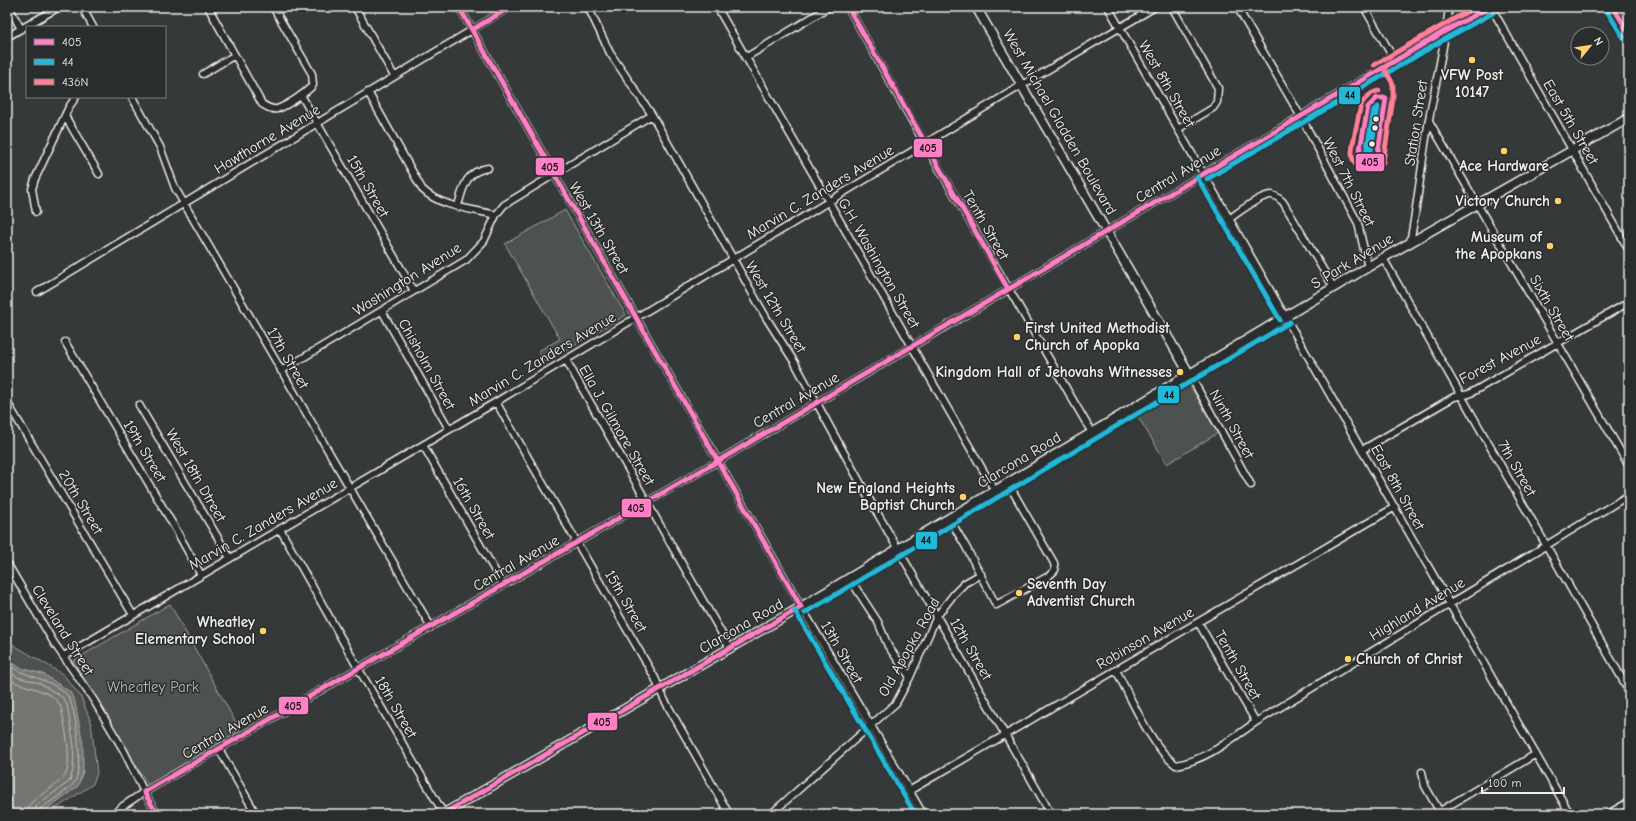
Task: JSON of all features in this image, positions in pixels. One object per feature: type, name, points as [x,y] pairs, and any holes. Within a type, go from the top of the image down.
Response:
[{"type":"main road","name":"West Michael Gladden Boulevard","points":[[976,7],[1190,375]]},
{"type":"main road","points":[[1613,7],[1629,33]]},
{"type":"main road","points":[[1623,7],[1629,18]]},
{"type":"main road","name":"S Park Avenue","points":[[1092,433],[1383,258],[1629,118]]},
{"type":"main road","name":"Clarcona Road","points":[[443,814],[850,579],[1092,433]]},
{"type":"street","points":[[9,7],[21,29]]},
{"type":"street","points":[[26,26],[60,7]]},
{"type":"street","points":[[82,7],[92,26]]},
{"type":"street","points":[[208,7],[262,104],[268,108],[277,109],[301,95],[313,85],[312,74],[273,7]]},
{"type":"street","points":[[355,7],[394,76]]},
{"type":"street","name":"West 13th Street","points":[[459,7],[718,460]]},
{"type":"street","name":"Hawthorne Avenue","points":[[37,292],[510,7]]},
{"type":"street","name":"West 12th Street","points":[[588,7],[610,53],[652,115],[766,319],[795,363],[868,497]]},
{"type":"street","name":"G.H. Washington Street","points":[[717,7],[828,202],[996,491]]},
{"type":"street","points":[[745,58],[829,7]]},
{"type":"street","name":"Tenth Street","points":[[848,7],[924,144],[1092,433]]},
{"type":"street","name":"West 8th Street","points":[[1108,7],[1204,173]]},
{"type":"street","name":"Marvin C. Zanders Avenue","points":[[64,656],[496,402],[1022,84],[1155,7]]},
{"type":"street","points":[[1172,7],[1218,88],[1217,102],[1213,108],[1178,129]]},
{"type":"street","name":"West 7th Street","points":[[1237,7],[1301,117],[1358,223],[1368,268]]},
{"type":"street","points":[[1364,7],[1395,62]]},
{"type":"street","name":"Station Street","points":[[1410,243],[1440,55],[1447,30],[1449,7]]},
{"type":"street","name":"Central Avenue","points":[[114,814],[144,792],[816,403],[1447,30],[1491,7]]},
{"type":"street","name":"East 5th Street","points":[[1491,7],[1629,250]]},
{"type":"street","points":[[7,37],[26,26]]},
{"type":"street","points":[[203,74],[235,55]]},
{"type":"street","points":[[368,92],[422,188],[430,197],[458,206],[496,215]]},
{"type":"street","name":"15th Street","points":[[301,95],[414,291]]},
{"type":"street","points":[[36,212],[32,189],[34,179],[75,98]]},
{"type":"street","name":"17th Street","points":[[133,98],[160,147],[170,178],[183,204],[430,627]]},
{"type":"street","name":"Washington Avenue","points":[[280,371],[466,260],[484,241],[496,215],[504,205],[652,115]]},
{"type":"street","points":[[65,116],[99,174]]},
{"type":"street","name":"Sixth Street","points":[[1429,121],[1629,466]]},
{"type":"street","points":[[458,206],[466,180],[475,171],[488,168]]},
{"type":"street","name":"East 8th Street","points":[[1204,173],[1570,814]]},
{"type":"street","points":[[1229,219],[1263,197],[1270,195],[1275,196],[1283,202],[1334,288]]},
{"type":"street","name":"7th Street","points":[[1383,258],[1629,691]]},
{"type":"street","name":"Forest Avenue","points":[[1362,450],[1454,397],[1469,394],[1629,302]]},
{"type":"street","name":"Chisholm Street","points":[[382,311],[449,429]]},
{"type":"street","name":"19th Street","points":[[64,342],[176,528],[201,575]]},
{"type":"street","name":"Ella J. Gilmore Street","points":[[566,360],[730,648]]},
{"type":"street","name":"Ninth Street","points":[[1190,375],[1251,485]]},
{"type":"street","name":"20th Street","points":[[7,402],[133,615]]},
{"type":"street","name":"15th Street","points":[[496,402],[577,542],[729,814]]},
{"type":"street","name":"West 18th Dtreet","points":[[139,405],[230,558]]},
{"type":"street","name":"16th Street","points":[[423,445],[503,585]]},
{"type":"street","name":"13th Street","points":[[718,460],[801,607],[923,814]]},
{"type":"street","points":[[949,518],[981,574],[996,605],[1049,576],[1055,570],[1054,563],[1008,483]]},
{"type":"street","name":"Highland Avenue","points":[[1116,670],[1143,722],[1166,758],[1176,765],[1188,764],[1208,755],[1256,722],[1629,495]]},
{"type":"street","name":"12th Street","points":[[868,497],[1051,814]]},
{"type":"street","name":"Robinson Avenue","points":[[909,791],[1006,736],[1395,507]]},
{"type":"street","name":"18th Street","points":[[280,529],[358,668],[443,814]]},
{"type":"street","name":"Cleveland Street","points":[[7,563],[54,643],[64,656],[124,751],[144,792],[157,814]]},
{"type":"street","name":"Old Apopka Road","points":[[771,814],[896,703],[910,677],[937,616],[954,594],[965,584],[981,574]]},
{"type":"street","points":[[850,579],[878,622],[888,646],[910,677]]},
{"type":"street","name":"Tenth Street","points":[[1198,622],[1256,722]]},
{"type":"street","points":[[219,749],[256,814]]},
{"type":"street","points":[[1422,772],[1425,786],[1438,813],[1536,754]]},
{"type":"street","points":[[1608,814],[1629,802]]},
{"type":"green space","points":[[565,210],[626,315],[544,362],[538,351],[560,339],[505,244]]},
{"type":"green space","points":[[1189,384],[1218,433],[1167,464],[1137,415]]},
{"type":"green space","name":"Wheatley Park","points":[[170,604],[240,730],[148,785],[73,661]]},
{"type":"green space","points":[[7,641],[64,675],[81,697],[91,722],[97,773],[93,784],[48,814],[40,814],[78,786],[70,692],[43,674],[20,668],[7,659]]},
{"type":"water","points":[[7,659],[20,668],[43,674],[70,692],[75,702],[83,745],[83,771],[78,786],[40,814],[7,814]]},
{"type":"transit line","name":"405","points":[[443,814],[801,607],[459,7]]},
{"type":"transit line","name":"405","points":[[472,30],[510,7]]},
{"type":"transit line","name":"405","points":[[848,7],[1008,289]]},
{"type":"transit line","name":"436N","points":[[1374,65],[1475,7]]},
{"type":"transit line","name":"405","points":[[157,814],[144,792],[718,461],[1447,30],[1490,7]]},
{"type":"transit line","name":"405","points":[[1613,7],[1629,33]]},
{"type":"transit line","name":"44","points":[[1607,11],[1623,37]]},
{"type":"transit line","name":"44","points":[[1207,179],[1450,36],[1493,13]]},
{"type":"transit line","name":"436N","points":[[1384,68],[1393,84],[1393,98]]},
{"type":"transit line","name":"436N","points":[[1379,91],[1372,93],[1365,99],[1359,112],[1352,155],[1356,166],[1360,169],[1375,169],[1383,162],[1393,99]]},
{"type":"transit line","name":"405","points":[[1377,98],[1386,98],[1377,159],[1367,164],[1362,162],[1359,154],[1368,107],[1377,98]]},
{"type":"transit line","name":"44","points":[[1378,107],[1370,156],[1367,157],[1366,153],[1374,110],[1378,107]]},
{"type":"transit line","name":"44","points":[[1197,177],[1280,320]]},
{"type":"transit line","name":"44","points":[[805,613],[1290,322]]},
{"type":"transit line","name":"44","points":[[795,611],[915,814]]},
{"type":"place","name":"VFW Post 10147","points":[[1472,60]]},
{"type":"place","name":"Ace Hardware","points":[[1504,151]]},
{"type":"place","name":"Victory Church","points":[[1558,201]]},
{"type":"place","name":"Museum of the Apopkans","points":[[1550,246]]},
{"type":"place","name":"First United Methodist Church of Apopka","points":[[1017,337]]},
{"type":"place","name":"Kingdom Hall of Jehovahs Witnesses","points":[[1180,372]]},
{"type":"place","name":"New England Heights Baptist Church","points":[[963,497]]},
{"type":"place","name":"Seventh Day Adventist Church","points":[[1019,593]]},
{"type":"place","name":"Wheatley Elementary School","points":[[263,631]]},
{"type":"place","name":"Church of Christ","points":[[1348,659]]}]
